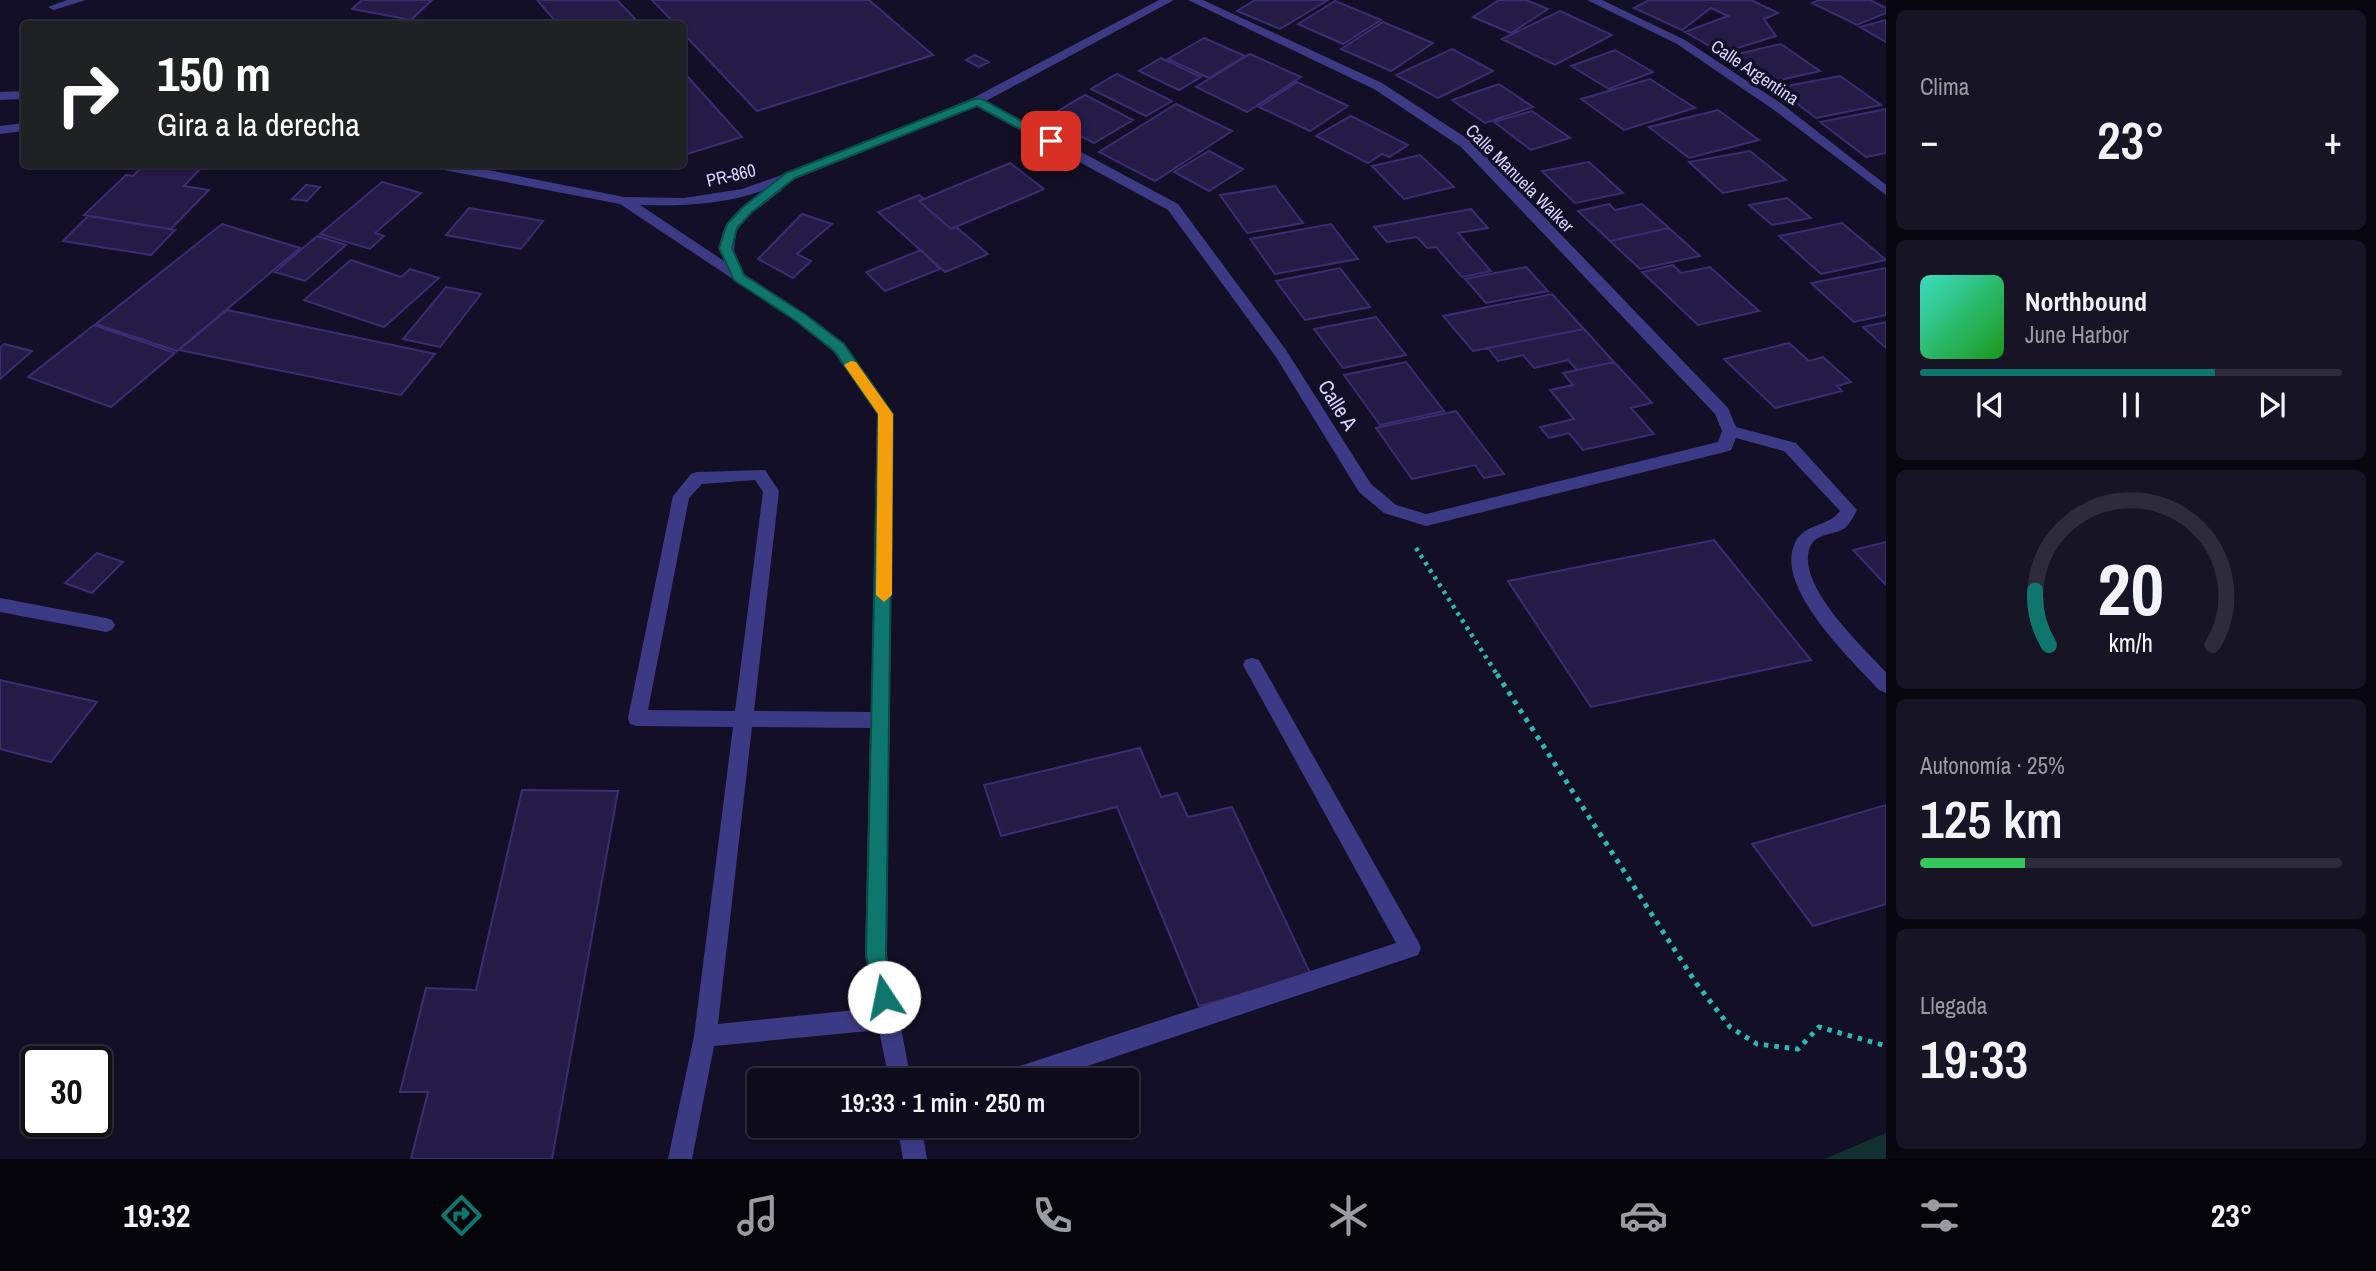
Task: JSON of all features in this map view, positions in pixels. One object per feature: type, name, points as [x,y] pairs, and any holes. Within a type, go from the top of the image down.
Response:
[{"type":"street","points":[[54,8],[80,0]]},
{"type":"street","name":"PR-860","points":[[456,168],[624,201],[684,202],[744,193],[978,101],[1168,0]]},
{"type":"street","name":"Calle Manuela Walker","points":[[1194,0],[1378,86],[1466,144],[1722,412],[1730,431]]},
{"type":"street","name":"Calle Argentina","points":[[1594,0],[1681,42],[1778,107],[1886,191]]},
{"type":"street","points":[[0,94],[21,95]]},
{"type":"street","name":"Calle A","points":[[978,101],[1173,207],[1281,354],[1365,488],[1390,509],[1426,520],[1725,446],[1730,431]]},
{"type":"street","points":[[0,130],[21,127]]},
{"type":"street","points":[[739,278],[726,248],[731,227],[791,176]]},
{"type":"street","points":[[624,201],[801,318],[839,348],[886,414],[876,955],[898,1068]]},
{"type":"street","points":[[1730,431],[1790,447],[1849,510],[1839,523],[1816,530],[1801,545],[1800,565],[1812,599],[1886,685]]},
{"type":"street","points":[[680,1159],[705,1037],[744,719],[771,491],[759,474],[697,478],[681,496],[637,718],[744,719],[882,720]]},
{"type":"street","points":[[0,605],[106,625]]},
{"type":"street","points":[[1047,1068],[1410,948],[1252,665]]},
{"type":"street","points":[[705,1037],[888,1018]]},
{"type":"street","points":[[911,1138],[915,1159]]},
{"type":"path","points":[[1390,509],[1696,983],[1730,1027],[1757,1044],[1798,1049],[1819,1027],[1886,1046]]},
{"type":"green space","points":[[1886,1133],[1886,1159],[1824,1159]]},
{"type":"building","points":[[362,0],[432,0],[411,20],[352,9]]},
{"type":"building","points":[[537,0],[617,0],[637,21],[555,21]]},
{"type":"building","points":[[652,0],[869,0],[933,55],[757,111],[686,36],[686,21],[672,21]]},
{"type":"building","points":[[1255,0],[1328,0],[1280,29],[1237,11]]},
{"type":"building","points":[[1499,0],[1526,0],[1548,9],[1511,33],[1473,17]]},
{"type":"building","points":[[1649,0],[1751,0],[1778,13],[1764,19],[1776,36],[1722,53],[1685,32],[1728,16],[1711,8],[1682,30],[1634,8]]},
{"type":"building","points":[[1819,0],[1870,0],[1886,8],[1886,13],[1857,25],[1812,3]]},
{"type":"building","points":[[1335,1],[1381,20],[1343,44],[1298,24]]},
{"type":"building","points":[[1560,11],[1612,35],[1555,65],[1502,39]]},
{"type":"building","points":[[1886,20],[1886,42],[1860,27]]},
{"type":"building","points":[[1383,22],[1433,43],[1391,71],[1341,49]]},
{"type":"building","points":[[1204,38],[1245,56],[1209,78],[1168,59]]},
{"type":"building","points":[[1781,44],[1820,71],[1771,82],[1733,55]]},
{"type":"building","points":[[1452,49],[1493,71],[1438,98],[1396,75]]},
{"type":"building","points":[[1615,50],[1653,72],[1609,89],[1571,66]]},
{"type":"building","points":[[1250,54],[1301,77],[1247,112],[1196,87]]},
{"type":"building","points":[[975,55],[989,62],[979,67],[966,60]]},
{"type":"building","points":[[1161,58],[1201,77],[1179,90],[1139,71]]},
{"type":"building","points":[[1117,74],[1172,101],[1146,116],[1091,89]]},
{"type":"building","points":[[686,75],[742,137],[686,154]]},
{"type":"building","points":[[1840,76],[1881,105],[1816,118],[1776,88]]},
{"type":"building","points":[[1650,79],[1695,108],[1624,130],[1581,99]]},
{"type":"building","points":[[1297,82],[1348,106],[1310,131],[1259,107]]},
{"type":"building","points":[[1499,84],[1533,107],[1485,123],[1452,100]]},
{"type":"building","points":[[1085,95],[1133,120],[1094,143],[1046,118]]},
{"type":"building","points":[[1176,104],[1232,131],[1155,181],[1099,152]]},
{"type":"building","points":[[1886,109],[1886,153],[1866,157],[1820,122]]},
{"type":"building","points":[[1718,110],[1759,140],[1689,158],[1649,127]]},
{"type":"building","points":[[1532,111],[1570,138],[1531,150],[1494,122]]},
{"type":"building","points":[[1351,116],[1408,145],[1389,157],[1382,154],[1368,163],[1316,136]]},
{"type":"building","points":[[1209,151],[1243,169],[1209,191],[1174,172]]},
{"type":"building","points":[[1750,151],[1786,180],[1723,193],[1689,162]]},
{"type":"building","points":[[1420,155],[1454,187],[1404,199],[1372,166]]},
{"type":"building","points":[[1589,162],[1623,193],[1575,203],[1542,171]]},
{"type":"building","points":[[1010,163],[1044,189],[951,229],[919,201]]},
{"type":"building","points":[[141,168],[201,168],[184,186],[209,190],[171,229],[84,215],[126,175],[133,176]]},
{"type":"building","points":[[382,182],[421,193],[375,233],[384,236],[370,249],[320,234]]},
{"type":"building","points":[[306,185],[320,187],[307,201],[292,199]]},
{"type":"building","points":[[1275,186],[1303,223],[1247,233],[1220,195]]},
{"type":"building","points":[[919,195],[924,199],[919,201],[951,229],[956,227],[988,254],[945,272],[878,212]]},
{"type":"building","points":[[1787,198],[1811,218],[1772,225],[1749,205]]},
{"type":"building","points":[[1609,204],[1615,210],[1642,204],[1669,228],[1610,241],[1578,211]]},
{"type":"building","points":[[469,208],[543,221],[521,249],[446,235]]},
{"type":"building","points":[[1471,209],[1488,228],[1458,233],[1491,271],[1462,277],[1436,247],[1427,248],[1417,237],[1387,242],[1374,227]]},
{"type":"building","points":[[802,214],[832,224],[797,254],[811,261],[793,278],[758,259]]},
{"type":"building","points":[[88,216],[175,230],[151,255],[63,241]]},
{"type":"building","points":[[1842,223],[1886,260],[1821,274],[1779,236]]},
{"type":"building","points":[[222,224],[300,248],[177,351],[96,324]]},
{"type":"building","points":[[1331,224],[1358,259],[1275,274],[1250,239]]},
{"type":"building","points":[[1669,228],[1700,256],[1640,269],[1610,241]]},
{"type":"building","points":[[317,236],[346,245],[305,281],[275,272]]},
{"type":"building","points":[[921,250],[940,269],[885,291],[866,272]]},
{"type":"building","points":[[351,260],[401,277],[410,269],[439,278],[384,327],[304,300]]},
{"type":"building","points":[[1673,265],[1681,273],[1710,267],[1759,311],[1698,325],[1642,272]]},
{"type":"building","points":[[1526,267],[1548,291],[1486,303],[1465,279]]},
{"type":"building","points":[[1340,268],[1370,307],[1305,320],[1276,281]]},
{"type":"building","points":[[1886,268],[1886,315],[1854,322],[1811,283]]},
{"type":"building","points":[[446,287],[481,294],[440,347],[403,339]]},
{"type":"building","points":[[1552,294],[1584,329],[1473,351],[1443,316]]},
{"type":"building","points":[[227,310],[435,354],[401,395],[179,350]]},
{"type":"building","points":[[1376,317],[1406,355],[1343,368],[1314,329]]},
{"type":"building","points":[[1886,322],[1886,348],[1863,327]]},
{"type":"building","points":[[94,325],[175,353],[111,407],[28,377]]},
{"type":"building","points":[[1584,329],[1614,362],[1577,370],[1568,360],[1534,368],[1523,355],[1498,361],[1488,348]]},
{"type":"building","points":[[1789,343],[1809,361],[1823,357],[1851,382],[1837,386],[1842,391],[1775,408],[1724,359]]},
{"type":"building","points":[[4,344],[32,351],[0,379],[0,348]]},
{"type":"building","points":[[1406,362],[1444,411],[1380,425],[1344,375]]},
{"type":"building","points":[[1614,362],[1652,403],[1631,408],[1654,434],[1583,450],[1569,433],[1549,438],[1540,427],[1574,419],[1550,390],[1573,385],[1563,373]]},
{"type":"building","points":[[1456,411],[1504,474],[1484,478],[1475,465],[1412,479],[1376,428]]},
{"type":"building","points":[[1714,540],[1811,660],[1591,707],[1508,581]]},
{"type":"building","points":[[1886,542],[1886,585],[1853,550]]},
{"type":"building","points":[[97,553],[123,562],[92,593],[65,583]]},
{"type":"building","points":[[0,680],[97,702],[51,762],[0,749]]},
{"type":"building","points":[[1140,748],[1161,797],[1177,793],[1188,817],[1232,807],[1311,975],[1199,1006],[1117,807],[1001,836],[984,785]]},
{"type":"building","points":[[522,790],[618,791],[552,1159],[411,1159],[428,1092],[400,1092],[426,988],[476,990]]},
{"type":"building","points":[[1886,805],[1886,904],[1813,926],[1752,844]]},
{"type":"slow traffic","points":[[851,365],[886,414],[884,595]]},
{"type":"route","points":[[884,997],[876,955],[886,414],[839,348],[801,318],[739,278],[726,248],[731,227],[791,176],[978,101],[1051,141]]}]
